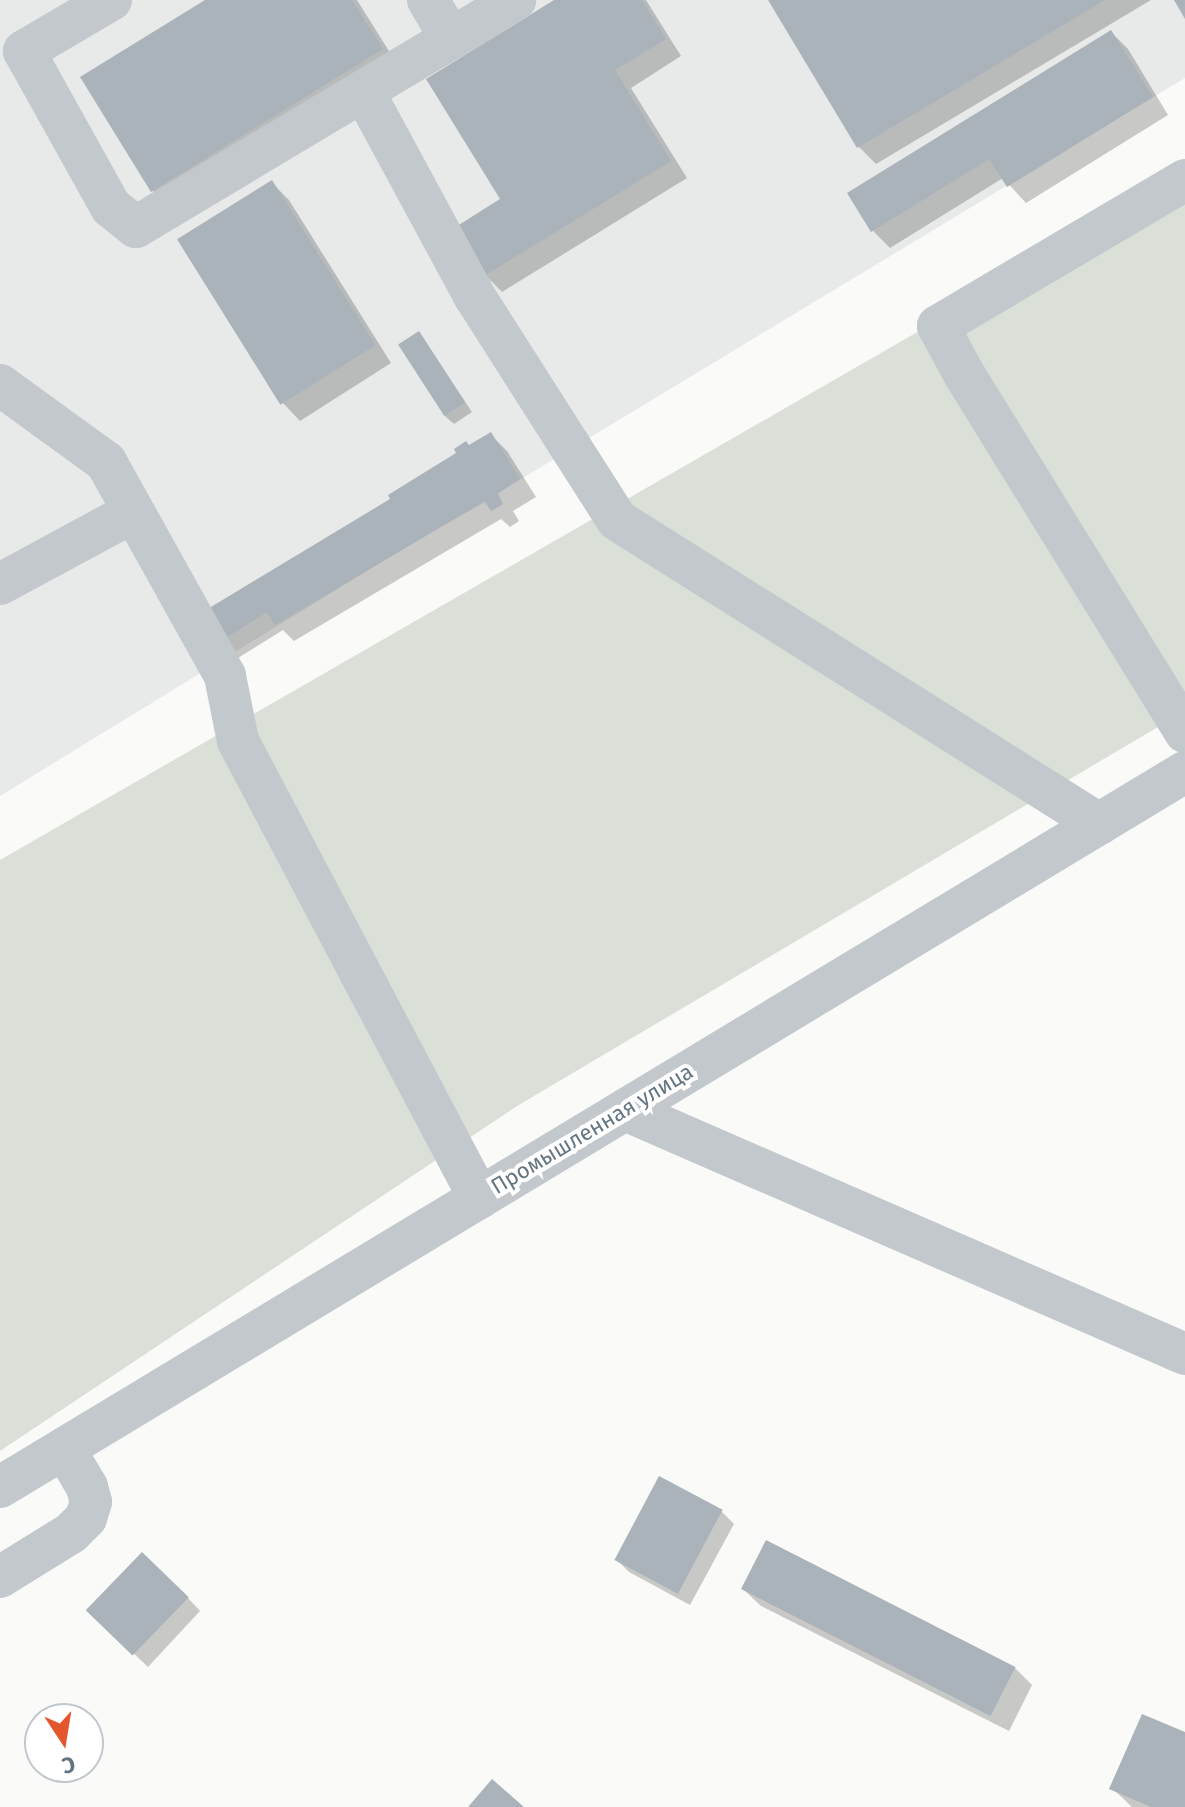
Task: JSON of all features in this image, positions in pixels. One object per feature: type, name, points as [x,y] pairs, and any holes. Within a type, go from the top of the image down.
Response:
[{"type":"street","points":[[111,0],[24,51],[111,207],[136,227],[515,0]]},
{"type":"street","points":[[428,0],[451,39]]},
{"type":"street","points":[[364,92],[475,297],[617,520],[1099,824]]},
{"type":"street","points":[[1185,180],[938,326],[1185,732]]},
{"type":"street","points":[[0,385],[106,462],[225,676],[238,741],[479,1198]]},
{"type":"street","points":[[0,584],[133,512]]},
{"type":"street","name":"Промышленная улица","points":[[0,1487],[1185,772]]},
{"type":"street","points":[[625,1110],[1185,1354]]},
{"type":"street","points":[[0,1577],[71,1533],[86,1518],[91,1502],[87,1487],[64,1448]]},
{"type":"shaded area","points":[[0,0],[1185,0],[1185,78],[498,493],[503,504],[491,511],[485,502],[416,541],[0,796]]},
{"type":"shaded area","points":[[1185,178],[1185,711],[517,1106],[0,1451],[0,860]]},
{"type":"building","points":[[205,0],[352,0],[383,49],[151,192],[80,77]]},
{"type":"building","points":[[554,0],[642,0],[666,39],[615,70],[671,161],[484,276],[454,228],[500,199],[426,79]]},
{"type":"building","points":[[768,0],[1105,0],[857,148]]},
{"type":"building","points":[[1174,0],[1185,0],[1185,19]]},
{"type":"building","points":[[1111,30],[1153,97],[1007,187],[989,159],[871,232],[847,193]]},
{"type":"building","points":[[272,180],[375,345],[280,405],[177,239]]},
{"type":"building","points":[[419,331],[465,402],[444,416],[398,345]]},
{"type":"building","points":[[491,432],[520,479],[497,494],[503,504],[491,511],[485,501],[275,625],[267,612],[219,642],[201,613],[390,499],[388,495],[456,453],[454,449],[466,441],[469,445]]},
{"type":"building","points":[[659,1476],[723,1510],[678,1594],[614,1560]]},
{"type":"building","points":[[766,1540],[1015,1667],[991,1716],[741,1589]]},
{"type":"building","points":[[142,1552],[189,1597],[132,1655],[86,1610]]},
{"type":"building","points":[[1142,1714],[1185,1732],[1185,1807],[1151,1807],[1109,1789]]},
{"type":"building","points":[[492,1779],[524,1807],[468,1807]]}]
